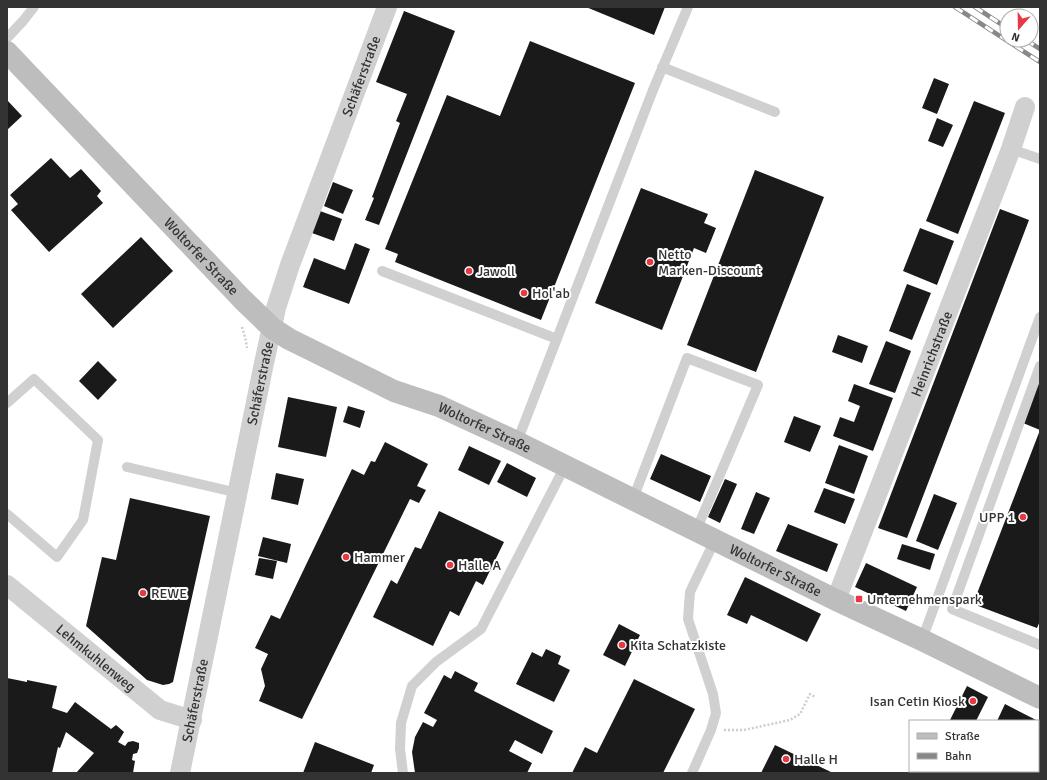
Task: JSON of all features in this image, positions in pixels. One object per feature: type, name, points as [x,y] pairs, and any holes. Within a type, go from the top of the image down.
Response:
[{"type":"street","name":"Schäferstraße","points":[[180,773],[276,308],[290,265],[387,7]]},
{"type":"street","name":"Woltorfer Straße","points":[[7,52],[237,294],[272,328],[289,339],[394,390],[439,406],[517,442],[705,536],[1040,698]]},
{"type":"street","name":"Heinrichstraße","points":[[836,600],[1011,149],[1025,107]]},
{"type":"street","name":"Lehmkuhlenweg","points":[[7,585],[160,710],[192,720]]},
{"type":"lane","points":[[7,38],[34,7]]},
{"type":"lane","points":[[517,442],[662,67],[688,7]]},
{"type":"lane","points":[[662,67],[775,112]]},
{"type":"lane","points":[[1011,149],[1040,159]]},
{"type":"lane","points":[[382,271],[557,339]]},
{"type":"lane","points":[[922,640],[1040,317]]},
{"type":"lane","points":[[633,499],[687,358],[758,385],[705,536],[690,592],[688,619],[713,694],[716,713],[712,730],[692,773]]},
{"type":"lane","points":[[1040,366],[952,609],[1040,645]]},
{"type":"lane","points":[[7,403],[34,379],[98,440],[83,520],[57,557],[7,514]]},
{"type":"lane","points":[[403,773],[400,749],[400,723],[412,686],[436,662],[481,629],[565,466]]},
{"type":"lane","points":[[127,467],[238,493]]},
{"type":"path","points":[[712,730],[744,730],[790,720],[800,714],[810,694],[815,697]]},
{"type":"building","points":[[586,7],[665,7],[654,35]]},
{"type":"building","points":[[404,11],[455,31],[379,225],[365,220],[374,198],[372,197],[400,123],[396,121],[407,94],[376,82]]},
{"type":"building","points":[[530,41],[635,83],[541,320],[395,262],[398,254],[385,249],[447,95],[500,116]]},
{"type":"building","points":[[934,78],[949,84],[937,114],[922,108]]},
{"type":"building","points":[[7,100],[22,116],[7,130]]},
{"type":"building","points":[[974,101],[1005,113],[958,234],[926,221]]},
{"type":"building","points":[[937,118],[953,125],[943,147],[928,141]]},
{"type":"building","points":[[51,158],[70,178],[81,169],[101,191],[97,196],[103,203],[49,252],[11,210],[18,204],[10,195]]},
{"type":"building","points":[[755,170],[824,197],[756,372],[687,345]]},
{"type":"building","points":[[333,182],[353,190],[343,214],[324,206]]},
{"type":"building","name":"Netto Marken-Discount","points":[[641,188],[708,214],[704,223],[716,228],[706,253],[694,248],[662,330],[595,303]]},
{"type":"building","points":[[1000,209],[1029,220],[907,538],[878,528]]},
{"type":"building","points":[[320,211],[342,219],[334,241],[312,233]]},
{"type":"building","points":[[920,228],[954,241],[937,285],[903,271]]},
{"type":"building","points":[[141,237],[173,271],[113,328],[81,294]]},
{"type":"building","points":[[355,243],[370,249],[349,304],[303,287],[314,258],[345,270]]},
{"type":"building","points":[[907,284],[931,293],[912,340],[889,331]]},
{"type":"building","points":[[838,335],[868,346],[862,363],[832,352]]},
{"type":"building","points":[[886,341],[911,351],[895,393],[869,384]]},
{"type":"building","points":[[98,361],[117,380],[98,400],[79,381]]},
{"type":"building","points":[[1040,380],[1040,430],[1023,423]]},
{"type":"building","points":[[854,384],[893,398],[873,451],[833,436],[840,417],[854,422],[860,406],[848,401]]},
{"type":"building","points":[[288,397],[337,407],[326,457],[278,447]]},
{"type":"building","points":[[348,406],[365,411],[360,428],[343,422]]},
{"type":"building","points":[[794,416],[821,426],[810,452],[784,442]]},
{"type":"building","name":"UPP 1","points":[[1040,430],[1040,621],[1037,628],[973,604]]},
{"type":"building","name":"Hammer","points":[[385,442],[428,464],[417,486],[426,490],[419,503],[410,499],[302,719],[259,701],[265,686],[261,669],[268,654],[255,648],[271,615],[280,619],[352,469],[364,475],[371,461],[375,462]]},
{"type":"building","points":[[839,445],[868,456],[854,494],[825,483]]},
{"type":"building","points":[[469,446],[501,461],[489,485],[458,470]]},
{"type":"building","points":[[661,454],[711,476],[700,502],[650,479]]},
{"type":"building","points":[[507,463],[536,478],[527,497],[497,482]]},
{"type":"building","points":[[276,473],[304,479],[298,505],[271,499]]},
{"type":"building","points":[[725,479],[737,484],[720,523],[708,517]]},
{"type":"building","points":[[824,488],[855,499],[845,524],[814,512]]},
{"type":"building","points":[[756,492],[770,498],[754,534],[741,529]]},
{"type":"building","points":[[934,494],[957,503],[938,550],[916,541]]},
{"type":"building","name":"REWE","points":[[130,498],[210,516],[173,682],[169,684],[163,685],[147,680],[86,626],[102,557],[116,560]]},
{"type":"building","name":"Halle A","points":[[439,511],[504,542],[483,585],[476,581],[459,616],[450,611],[433,646],[373,617],[391,580],[397,584],[415,547],[421,549]]},
{"type":"building","points":[[788,524],[838,544],[827,572],[776,551]]},
{"type":"building","points":[[263,537],[291,544],[287,563],[258,556]]},
{"type":"building","points":[[902,544],[935,554],[930,570],[897,559]]},
{"type":"building","points":[[259,558],[277,561],[273,579],[255,575]]},
{"type":"building","points":[[866,563],[917,587],[906,611],[855,587]]},
{"type":"building","points":[[745,577],[821,614],[807,642],[751,615],[747,624],[727,615]]},
{"type":"building","name":"Kita Schatzkiste","points":[[619,624],[640,635],[625,666],[603,655]]},
{"type":"building","points":[[546,649],[561,656],[558,664],[570,670],[554,702],[516,684],[532,652],[542,657]]},
{"type":"building","points":[[455,671],[478,683],[474,691],[553,731],[542,754],[515,740],[509,751],[532,763],[527,773],[415,773],[412,752],[415,737],[423,722],[433,727],[437,720],[424,713],[444,675],[451,679]]},
{"type":"building","points":[[7,678],[57,686],[52,708],[67,713],[75,702],[111,729],[116,725],[124,732],[118,742],[125,746],[128,742],[133,741],[139,743],[137,753],[133,754],[132,760],[135,761],[133,773],[76,773],[94,753],[66,732],[60,748],[58,747],[52,773],[7,773]]},
{"type":"building","points":[[634,679],[695,709],[663,773],[572,773],[585,747],[597,753]]},
{"type":"building","points":[[967,686],[988,697],[976,720],[950,720]]},
{"type":"building","points":[[1005,704],[1036,720],[997,720]]},
{"type":"building","points":[[1039,721],[1040,722],[1039,748]]},
{"type":"building","points":[[315,742],[374,765],[371,773],[303,773]]},
{"type":"building","name":"Halle H","points":[[775,745],[833,773],[761,773]]},
{"type":"railway","points":[[955,7],[1040,62]]},
{"type":"railway","points":[[975,7],[999,23]]},
{"type":"place","name":"Netto Marken-Discount","points":[[650,262]]},
{"type":"place","name":"Jawoll","points":[[469,271]]},
{"type":"place","name":"Hol'ab","points":[[524,293]]},
{"type":"place","name":"UPP 1","points":[[1023,517]]},
{"type":"place","name":"Hammer","points":[[346,557]]},
{"type":"place","name":"Halle A","points":[[450,565]]},
{"type":"place","name":"REWE","points":[[143,593]]},
{"type":"place","name":"Unternehmenspark","points":[[859,599]]},
{"type":"place","name":"Kita Schatzkiste","points":[[622,645]]},
{"type":"place","name":"Isan Cetin Kiosk","points":[[973,701]]},
{"type":"place","name":"Halle H","points":[[786,759]]}]
